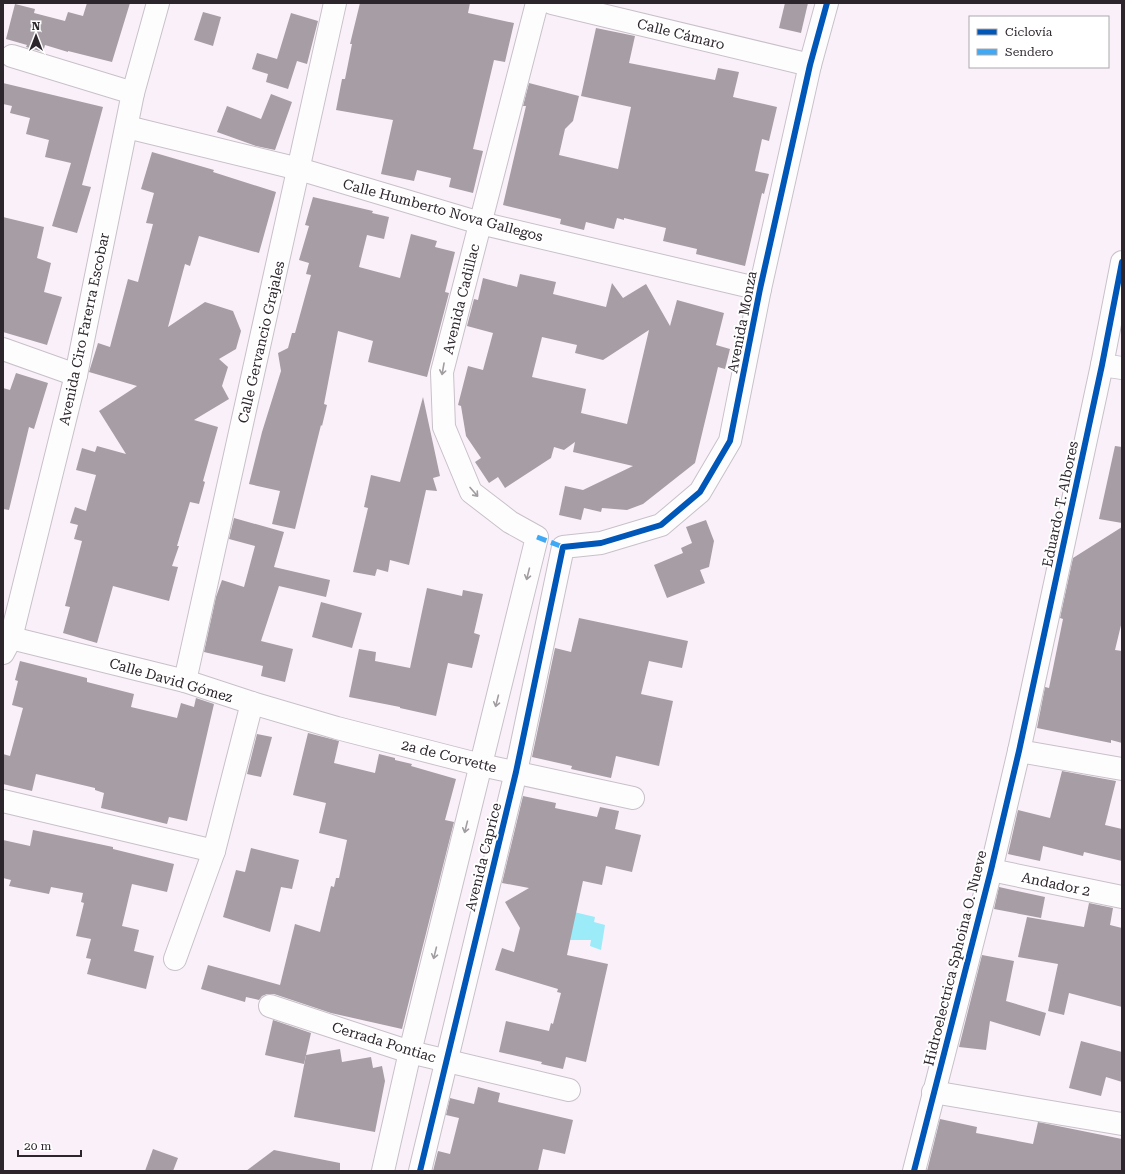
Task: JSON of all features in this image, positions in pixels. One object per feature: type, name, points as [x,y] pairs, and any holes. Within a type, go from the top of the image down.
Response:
[{"type":"street","name":"Avenida Ciro Farerra Escobar","points":[[6,642],[76,375],[133,93],[158,3]]},
{"type":"street","name":"Calle Gervancio Grajales","points":[[185,681],[335,3]]},
{"type":"street","name":"Avenida Cadillac","points":[[537,3],[442,372],[444,427],[471,492],[510,522],[537,536]]},
{"type":"street","name":"Calle Cámaro","points":[[552,3],[810,65]]},
{"type":"street","name":"Avenida Monza","points":[[563,547],[601,543],[661,525],[700,492],[730,441],[760,289],[810,65],[827,3]]},
{"type":"street","points":[[12,56],[133,93]]},
{"type":"street","name":"Calle Humberto Nova Gallegos","points":[[127,127],[299,169],[480,223],[760,289]]},
{"type":"street","name":"Eduardo T. Albores","points":[[1019,751],[1112,367],[1122,262]]},
{"type":"street","points":[[3,349],[76,375]]},
{"type":"street","name":"Avenida Caprice","points":[[383,1171],[410,1052],[537,536]]},
{"type":"street","name":"Avenida Caprice","points":[[420,1171],[516,772],[563,547]]},
{"type":"street","points":[[518,614],[547,623]]},
{"type":"street","name":"Calle David Gómez","points":[[6,642],[185,681],[252,703],[337,728]]},
{"type":"street","points":[[175,959],[214,851],[252,703]]},
{"type":"street","name":"2a de Corvette","points":[[337,728],[481,765],[633,798]]},
{"type":"street","points":[[1019,751],[1122,768]]},
{"type":"street","name":"Hidroelectrica Sphoina O. Nueve","points":[[914,1171],[991,870],[1019,751]]},
{"type":"street","points":[[3,801],[214,851]]},
{"type":"street","name":"Andador 2","points":[[991,870],[1122,897]]},
{"type":"street","name":"Cerrada Pontiac","points":[[270,1006],[410,1052],[569,1090]]},
{"type":"street","points":[[933,1092],[1122,1124]]},
{"type":"water","points":[[574,912],[595,917],[594,922],[605,925],[601,950],[590,946],[591,940],[567,940]]},
{"type":"building","points":[[87,3],[130,3],[112,62],[45,45],[43,52],[26,47],[27,45],[6,39],[15,4],[35,9],[34,13],[65,21],[68,12],[83,16]]},
{"type":"building","points":[[360,3],[470,3],[468,13],[514,23],[505,62],[494,60],[473,149],[483,151],[473,193],[449,187],[451,178],[417,170],[414,181],[381,174],[393,120],[336,110],[342,79],[345,79],[352,44],[350,44]]},
{"type":"building","points":[[785,3],[808,3],[801,33],[779,28]]},
{"type":"building","points":[[203,12],[221,17],[213,46],[194,40]]},
{"type":"building","points":[[291,13],[318,21],[307,64],[297,61],[288,89],[266,82],[268,74],[252,69],[257,53],[277,59]]},
{"type":"building","points":[[596,28],[635,36],[629,63],[715,80],[718,68],[739,72],[733,97],[777,107],[769,141],[762,139],[755,171],[769,174],[764,194],[762,193],[745,266],[696,254],[697,249],[663,241],[666,228],[624,218],[624,220],[617,218],[614,229],[586,222],[584,230],[560,224],[561,219],[503,205],[526,106],[523,106],[529,83],[579,96],[573,121],[565,129],[559,155],[618,169],[631,107],[581,96]]},
{"type":"building","points":[[3,83],[103,107],[82,185],[91,187],[77,233],[52,226],[71,163],[45,157],[49,140],[26,134],[30,118],[10,113],[12,106],[3,104]]},
{"type":"building","points":[[271,94],[292,102],[275,150],[256,146],[217,132],[227,106],[261,119]]},
{"type":"building","points":[[152,152],[214,170],[213,172],[276,192],[259,253],[199,236],[190,266],[185,264],[168,327],[205,302],[233,311],[241,331],[236,349],[219,359],[228,367],[222,386],[229,399],[194,420],[218,427],[203,481],[205,482],[199,504],[190,502],[177,546],[179,546],[172,566],[178,567],[169,601],[113,586],[97,643],[63,633],[70,607],[65,606],[82,541],[74,539],[78,525],[70,523],[75,507],[86,511],[96,475],[76,470],[82,448],[95,452],[97,446],[126,454],[99,411],[137,386],[89,372],[98,343],[110,347],[128,279],[138,282],[153,224],[146,223],[154,193],[141,189]]},
{"type":"building","points":[[313,197],[373,211],[372,213],[389,217],[384,239],[367,235],[359,267],[400,278],[411,234],[437,241],[435,247],[455,252],[445,292],[449,293],[427,377],[368,362],[373,341],[338,331],[324,404],[327,405],[295,529],[272,524],[280,491],[249,484],[262,432],[281,371],[278,353],[288,348],[292,333],[295,333],[311,275],[306,274],[309,263],[299,260],[309,226],[305,225]]},
{"type":"building","points":[[3,217],[44,227],[37,258],[51,263],[44,292],[62,297],[47,345],[3,332]]},
{"type":"building","points":[[520,274],[556,282],[553,294],[606,307],[612,283],[623,298],[646,284],[670,326],[677,300],[724,313],[716,345],[730,349],[725,369],[718,367],[695,463],[643,504],[627,510],[602,508],[601,512],[584,508],[581,520],[559,515],[565,486],[583,490],[633,466],[573,452],[575,442],[564,450],[554,447],[551,458],[505,488],[498,477],[489,483],[475,462],[481,458],[466,436],[461,406],[458,405],[468,366],[483,370],[493,333],[467,326],[474,299],[478,300],[483,278],[517,287]],"holes":[[[649,330],[627,424],[581,413],[586,389],[532,377],[542,337],[577,345],[575,353],[603,360]]]},
{"type":"building","points":[[16,373],[48,383],[34,429],[29,427],[9,510],[3,509],[3,388],[10,390]]},
{"type":"building","points":[[423,397],[440,476],[433,478],[437,491],[426,490],[409,565],[390,560],[388,572],[377,569],[375,576],[353,572],[368,508],[364,507],[371,475],[400,482]]},
{"type":"building","points":[[1115,446],[1122,447],[1122,523],[1099,519]]},
{"type":"building","points":[[234,518],[284,532],[274,567],[330,580],[326,597],[279,586],[261,641],[293,649],[285,682],[261,676],[263,666],[204,652],[216,597],[222,580],[244,587],[255,546],[229,539]]},
{"type":"building","points":[[706,520],[714,541],[709,567],[700,570],[705,583],[667,598],[654,565],[683,553],[681,548],[692,543],[686,527]]},
{"type":"building","points":[[1122,527],[1122,621],[1115,650],[1122,651],[1122,743],[1111,740],[1111,743],[1037,728],[1045,687],[1049,688],[1063,619],[1060,618],[1073,558]]},
{"type":"building","points":[[427,588],[462,596],[463,590],[483,594],[474,633],[480,635],[472,668],[448,663],[436,716],[349,697],[359,649],[376,652],[375,661],[410,668]]},
{"type":"building","points":[[321,602],[362,613],[352,648],[312,637]]},
{"type":"building","points":[[579,618],[688,641],[682,668],[649,661],[641,694],[673,701],[659,766],[616,756],[611,778],[571,769],[572,766],[532,757],[555,648],[571,652]]},
{"type":"building","points":[[20,661],[87,678],[87,682],[134,694],[131,707],[177,718],[181,703],[194,707],[196,698],[214,704],[187,821],[169,817],[167,824],[101,808],[104,793],[95,790],[95,788],[36,774],[32,791],[3,784],[3,754],[10,756],[23,708],[12,705],[18,681],[15,680]]},
{"type":"building","points":[[308,733],[339,741],[334,763],[375,773],[379,754],[412,764],[411,766],[456,779],[445,820],[454,822],[402,1029],[331,1013],[274,994],[262,996],[259,1000],[246,997],[245,1002],[201,989],[208,965],[280,985],[295,924],[320,932],[331,886],[334,887],[336,878],[339,878],[347,840],[319,833],[326,803],[293,795]]},
{"type":"building","points":[[257,734],[272,737],[261,777],[247,774]]},
{"type":"building","points":[[1062,771],[1116,781],[1105,825],[1122,829],[1122,861],[1084,852],[1083,856],[1043,846],[1040,861],[1008,854],[1018,810],[1050,818]]},
{"type":"building","points":[[523,796],[556,803],[555,808],[597,817],[600,807],[619,811],[615,829],[641,835],[632,872],[606,866],[602,885],[583,881],[567,955],[608,964],[586,1062],[566,1057],[563,1069],[541,1064],[542,1062],[499,1052],[506,1021],[549,1031],[551,1023],[553,1024],[561,993],[557,992],[558,989],[495,970],[502,948],[514,952],[520,928],[505,902],[529,888],[502,883]]},
{"type":"building","points":[[33,830],[113,847],[113,849],[174,864],[167,892],[132,884],[122,926],[139,930],[134,951],[154,956],[146,989],[87,974],[91,959],[86,958],[91,939],[76,936],[84,903],[81,902],[83,893],[51,887],[49,894],[9,886],[11,880],[3,878],[3,840],[30,846]]},
{"type":"building","points":[[251,848],[299,860],[292,889],[281,887],[270,932],[223,917],[236,870],[245,872]]},
{"type":"building","points":[[999,887],[1045,897],[1041,918],[994,909]]},
{"type":"building","points":[[1089,903],[1113,908],[1110,925],[1122,928],[1122,1007],[1069,993],[1064,1015],[1048,1011],[1058,964],[1018,957],[1027,917],[1084,927]]},
{"type":"building","points":[[982,955],[1014,961],[1006,1001],[1046,1013],[1040,1036],[990,1021],[986,1050],[959,1047]]},
{"type":"building","points":[[273,1020],[311,1033],[304,1064],[265,1055]]},
{"type":"building","points":[[1081,1041],[1122,1052],[1122,1082],[1106,1077],[1101,1096],[1069,1088]]},
{"type":"building","points":[[340,1049],[342,1062],[371,1057],[373,1068],[382,1066],[385,1081],[375,1132],[294,1117],[306,1055]]},
{"type":"building","points":[[478,1087],[500,1093],[498,1102],[573,1120],[565,1154],[543,1149],[538,1171],[433,1171],[438,1151],[450,1154],[459,1118],[446,1115],[450,1098],[474,1104]]},
{"type":"building","points":[[940,1119],[977,1127],[976,1133],[1033,1144],[1038,1122],[1122,1139],[1122,1171],[927,1171]]},
{"type":"building","points":[[153,1149],[178,1158],[173,1171],[145,1171]]},
{"type":"building","points":[[274,1150],[340,1163],[340,1171],[246,1171]]},
{"type":"marked path","points":[[537,537],[563,547]]},
{"type":"cycle path","points":[[420,1171],[516,772],[563,547],[601,543],[661,525],[700,492],[730,441],[760,289],[810,65],[827,3]]},
{"type":"cycle path","points":[[914,1171],[991,870],[1019,751],[1102,365],[1122,262]]}]
